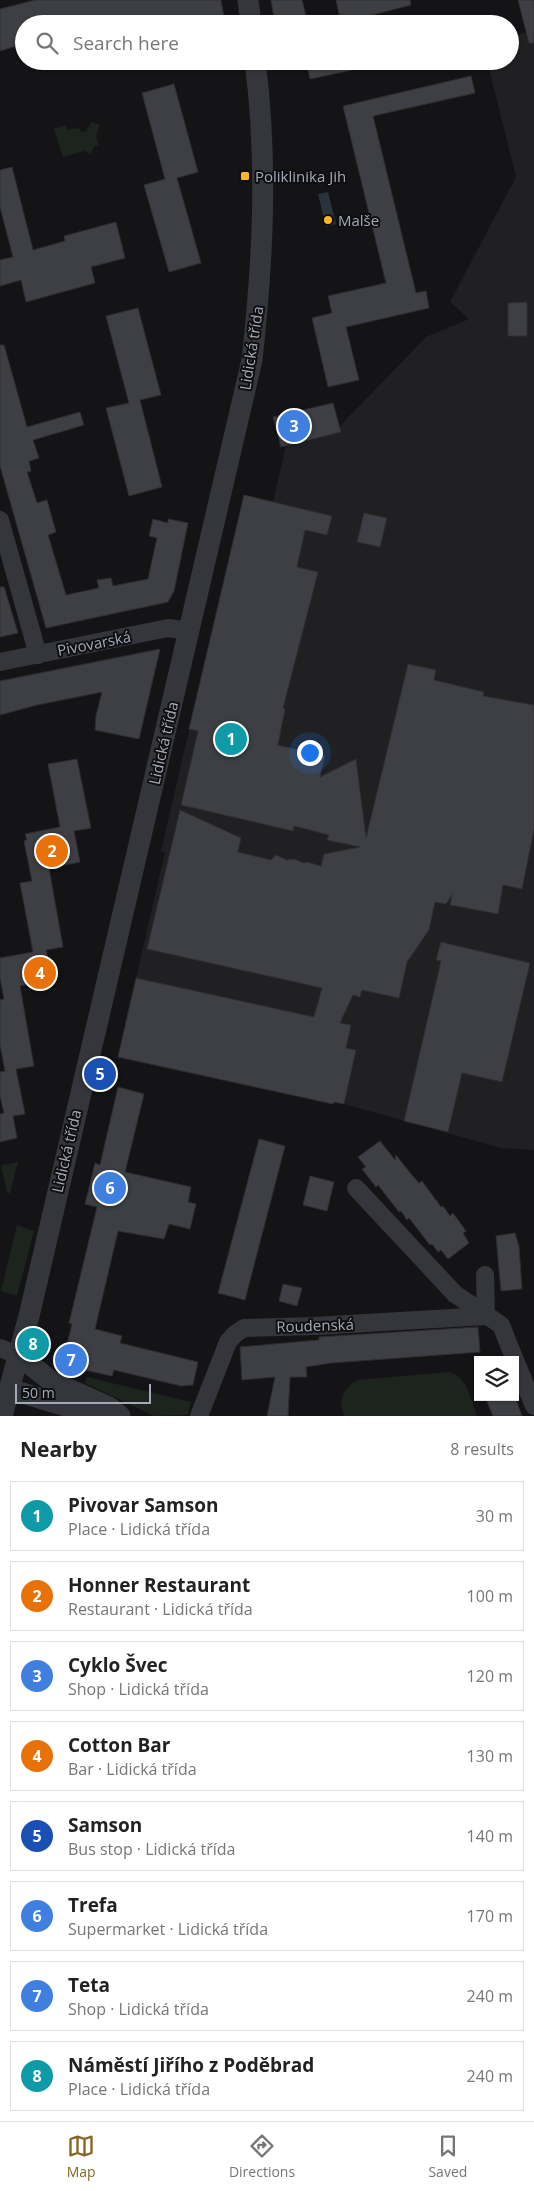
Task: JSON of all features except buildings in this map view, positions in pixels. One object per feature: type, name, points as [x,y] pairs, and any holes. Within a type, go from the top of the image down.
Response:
[{"type":"street","points":[[248,0],[250,15]]},
{"type":"street","name":"Lidická třída","points":[[2,1416],[9,1352],[189,631],[252,360],[263,242],[262,138],[257,70]]},
{"type":"street","points":[[0,520],[38,655]]},
{"type":"street","name":"Pivovarská","points":[[0,662],[168,628],[189,631]]},
{"type":"street","points":[[356,1188],[439,1278],[456,1294],[493,1320]]},
{"type":"street","points":[[485,1275],[493,1320],[513,1356]]},
{"type":"street","name":"Roudenská","points":[[199,1416],[228,1342],[244,1328],[493,1320]]},
{"type":"street","points":[[9,1352],[52,1381],[109,1407],[113,1416]]},
{"type":"street","points":[[519,1370],[534,1406]]},
{"type":"street","points":[[4,1387],[113,1416]]},
{"type":"shaded area","points":[[534,31],[534,1150],[501,1148],[344,1104],[334,1102],[333,1104],[118,1057],[165,852],[161,851],[244,495],[273,502],[286,445],[340,432],[339,427],[426,337],[469,319],[450,302],[516,177],[489,70],[519,70],[519,34]]},
{"type":"shaded area","points":[[92,122],[100,125],[96,136],[99,145],[95,146],[90,154],[84,151],[63,157],[54,129],[66,125],[67,130],[79,128],[81,132],[86,131]]},
{"type":"shaded area","points":[[328,192],[336,224],[326,227],[318,194]]},
{"type":"shaded area","points":[[18,1162],[10,1193],[7,1193],[1,1165]]},
{"type":"shaded area","points":[[17,1225],[34,1231],[17,1296],[1,1291]]},
{"type":"shaded area","points":[[448,1372],[460,1378],[464,1383],[477,1416],[345,1416],[342,1410],[341,1400],[345,1391],[358,1380]]},
{"type":"shaded area","points":[[87,1377],[191,1402],[188,1415],[154,1416],[85,1383]]},
{"type":"place","name":"Poliklinika Jih","points":[[245,176]]},
{"type":"place","name":"Malše","points":[[328,220]]},
{"type":"place","name":"Cyklo Švec","points":[[294,426]]},
{"type":"place","name":"Pivovar Samson","points":[[231,739]]},
{"type":"place","name":"Honner Restaurant","points":[[52,851]]},
{"type":"place","name":"Cotton Bar","points":[[40,973]]},
{"type":"place","name":"Samson","points":[[100,1074]]},
{"type":"place","name":"Trefa","points":[[110,1188]]},
{"type":"place","name":"Náměstí Jiřího z Poděbrad","points":[[33,1344]]},
{"type":"place","name":"Teta","points":[[71,1360]]}]
